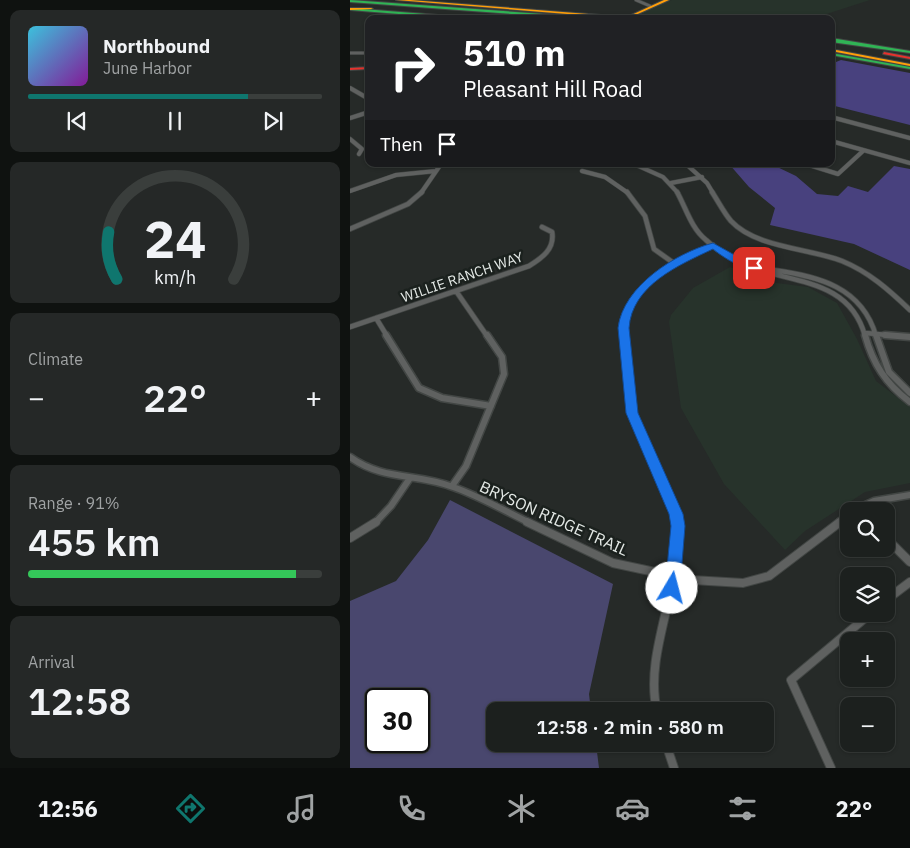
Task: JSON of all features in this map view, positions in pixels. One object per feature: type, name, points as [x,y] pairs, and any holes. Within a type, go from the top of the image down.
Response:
[{"type":"main road","points":[[378,0],[546,15]]},
{"type":"main road","points":[[631,15],[661,0]]},
{"type":"main road","points":[[649,5],[667,0]]},
{"type":"main road","points":[[350,1],[566,15]]},
{"type":"main road","points":[[350,5],[391,4],[492,15]]},
{"type":"main road","points":[[350,9],[426,15]]},
{"type":"main road","points":[[350,9],[443,15]]},
{"type":"main road","points":[[456,11],[546,15]]},
{"type":"main road","points":[[835,41],[910,52]]},
{"type":"main road","points":[[835,42],[910,58]]},
{"type":"main road","points":[[835,52],[910,65]]},
{"type":"main road","points":[[350,69],[365,68]]},
{"type":"street","points":[[636,0],[649,5]]},
{"type":"street","points":[[350,54],[365,53]]},
{"type":"street","points":[[350,88],[365,97]]},
{"type":"street","points":[[350,118],[365,113]]},
{"type":"street","points":[[835,118],[910,138]]},
{"type":"street","points":[[350,139],[352,143],[362,148],[359,154]]},
{"type":"street","points":[[835,143],[910,163]]},
{"type":"street","points":[[816,167],[838,174],[863,151]]},
{"type":"street","points":[[350,229],[408,204],[422,192],[439,167]]},
{"type":"street","points":[[642,167],[654,172],[671,183],[696,230],[713,246],[734,260],[754,268],[813,283],[839,296],[856,312],[876,368],[886,381],[910,402]]},
{"type":"street","points":[[690,167],[702,177],[730,220],[739,228],[768,241],[842,262],[887,287],[910,310]]},
{"type":"street","points":[[350,191],[396,175],[436,171]]},
{"type":"street","points":[[582,171],[608,178],[628,191],[638,203],[650,228],[654,249],[675,264]]},
{"type":"street","points":[[671,183],[702,177]]},
{"type":"street","name":"WILLIE RANCH WAY","points":[[350,327],[529,266],[541,258],[550,247],[553,236],[552,232],[542,227]]},
{"type":"street","points":[[654,702],[656,666],[675,576],[678,526],[676,514],[630,405],[624,318],[636,297],[656,276],[675,264],[713,246]]},
{"type":"street","points":[[754,268],[807,275],[832,285],[862,307],[874,326],[880,356],[887,369],[901,386],[910,393]]},
{"type":"street","points":[[452,486],[466,466],[504,374],[502,356],[456,291]]},
{"type":"street","points":[[376,318],[419,388],[442,398],[491,406]]},
{"type":"street","points":[[865,333],[910,336]]},
{"type":"street","name":"BRYSON RIDGE TRAIL","points":[[350,457],[364,466],[390,475],[452,486],[613,563],[675,576],[725,583],[743,583],[768,576],[821,538],[840,522]]},
{"type":"street","points":[[350,538],[373,527],[391,508],[410,478]]},
{"type":"street","points":[[872,502],[910,495]]},
{"type":"street","points":[[895,547],[910,562]]},
{"type":"street","points":[[895,593],[910,582]]},
{"type":"street","points":[[831,768],[791,680],[860,622]]},
{"type":"street","points":[[669,752],[674,768]]},
{"type":"shaded area","points":[[672,0],[870,0],[823,15],[638,15],[652,6]]},
{"type":"shaded area","points":[[841,60],[910,73],[910,125],[835,106],[835,62]]},
{"type":"shaded area","points":[[894,166],[910,169],[910,270],[854,244],[770,225],[775,208],[749,187],[732,167],[777,167],[796,176],[817,194],[838,196],[848,186],[868,192]]},
{"type":"shaded area","points":[[730,267],[769,282],[808,287],[837,303],[857,339],[876,381],[910,407],[910,483],[865,492],[850,502],[840,502],[840,508],[805,531],[785,550],[724,484],[681,408],[669,322],[671,315],[693,288]]},
{"type":"shaded area","points":[[450,500],[613,584],[589,694],[590,702],[486,702],[486,752],[597,752],[599,768],[350,768],[350,601],[396,581],[428,540]]},
{"type":"traffic: fast","points":[[350,1],[543,15]]},
{"type":"traffic: fast","points":[[350,9],[426,15]]},
{"type":"traffic: fast","points":[[835,40],[910,52]]},
{"type":"traffic: fast","points":[[835,41],[881,47]]},
{"type":"traffic: fast","points":[[835,55],[910,68]]},
{"type":"traffic: slow","points":[[398,0],[593,15]]},
{"type":"traffic: slow","points":[[633,15],[667,0]]},
{"type":"traffic: slow","points":[[350,9],[371,9]]},
{"type":"traffic: slow","points":[[835,51],[910,65]]},
{"type":"traffic: jam","points":[[884,53],[910,58]]},
{"type":"traffic: jam","points":[[350,69],[365,68]]},
{"type":"route","points":[[672,588],[675,576],[678,526],[676,514],[632,413],[624,318],[629,306],[656,276],[673,264],[713,246],[740,263],[754,268]]}]
